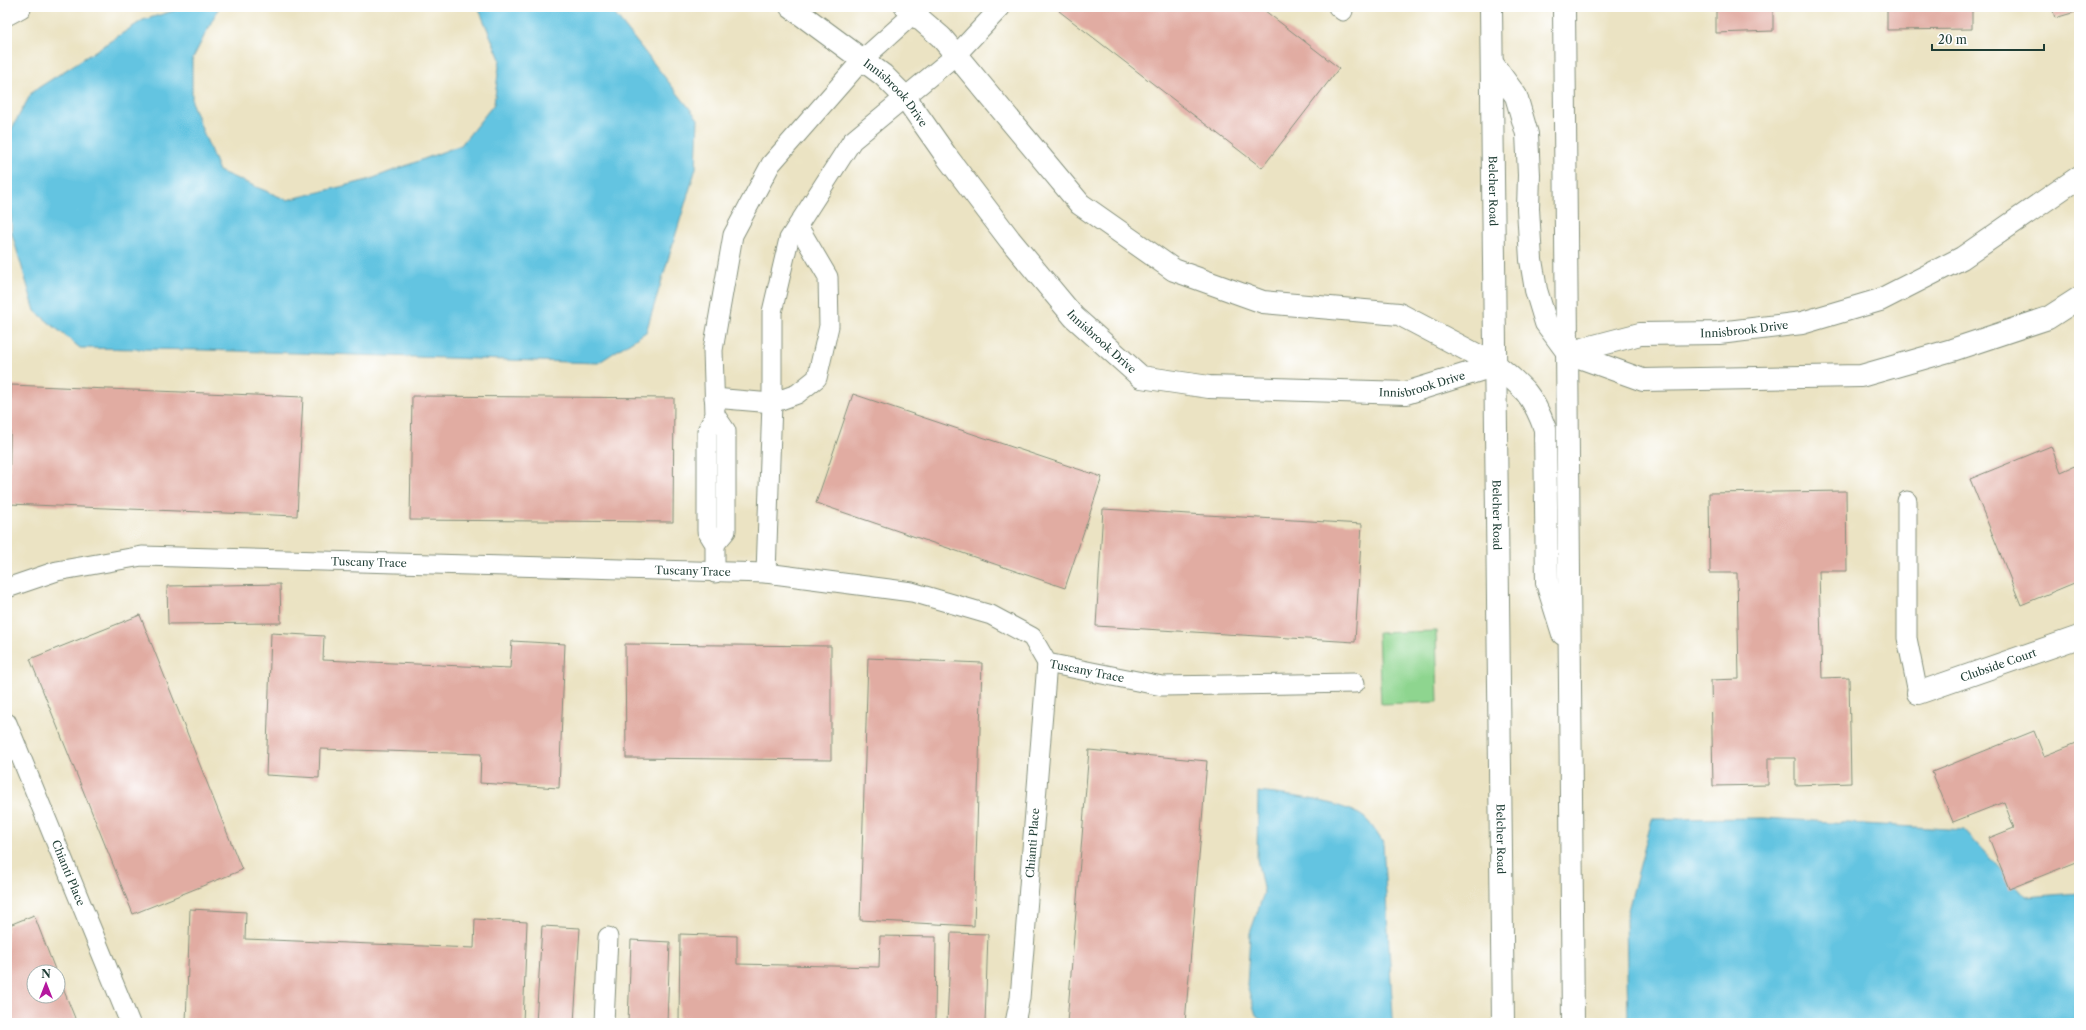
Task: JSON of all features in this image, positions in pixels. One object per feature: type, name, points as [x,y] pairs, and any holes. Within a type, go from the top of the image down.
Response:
[{"type":"street","points":[[7,14],[20,7]]},
{"type":"street","name":"Innisbrook Drive","points":[[791,7],[883,75],[905,98],[997,222],[1074,317],[1141,377],[1209,387],[1406,392],[1496,365]]},
{"type":"street","name":"Belcher Road","points":[[1491,7],[1503,1023]]},
{"type":"street","points":[[1564,7],[1573,1023]]},
{"type":"street","points":[[913,9],[941,37],[1080,204],[1174,270],[1263,302],[1399,314],[1496,365],[1524,388],[1538,407],[1545,429],[1547,583],[1570,656]]},
{"type":"street","points":[[1492,63],[1516,96],[1527,134],[1531,260],[1536,290],[1546,323],[1568,353],[1643,380],[1861,376],[1952,350],[2048,318],[2079,298]]},
{"type":"street","name":"Innisbrook Drive","points":[[1568,353],[1640,334],[1719,332],[1802,323],[1880,300],[1962,258],[2079,177]]},
{"type":"street","name":"Clubside Court","points":[[1918,693],[2079,637]]},
{"type":"lane","points":[[766,573],[772,403],[772,312],[789,239],[852,141],[956,55],[1001,7]]},
{"type":"lane","points":[[715,572],[715,544],[707,531],[707,432],[714,406],[713,350],[733,235],[771,164],[862,60],[913,9]]},
{"type":"lane","points":[[714,406],[772,403],[797,394],[817,378],[830,326],[828,278],[798,226]]},
{"type":"lane","points":[[1907,501],[1907,638],[1918,693]]},
{"type":"lane","name":"Tuscany Trace","points":[[7,588],[57,571],[142,556],[766,573],[912,592],[991,615],[1032,638],[1047,663],[1162,686],[1355,683]]},
{"type":"lane","name":"Chianti Place","points":[[1015,1023],[1021,990],[1047,663]]},
{"type":"lane","name":"Chianti Place","points":[[7,723],[130,1023]]},
{"type":"lane","points":[[604,1023],[608,938]]},
{"type":"green space","points":[[1436,631],[1438,702],[1381,704],[1378,633]]},
{"type":"water","points":[[186,7],[219,7],[192,60],[192,104],[219,171],[287,200],[368,180],[461,145],[494,104],[500,59],[478,7],[609,7],[698,119],[696,168],[646,332],[598,363],[203,350],[80,348],[35,311],[12,234],[7,137],[32,92],[143,20]]},
{"type":"water","points":[[1258,792],[1310,799],[1347,809],[1363,817],[1383,842],[1393,1017],[1391,1023],[1265,1023],[1256,1015],[1247,986],[1250,933],[1264,893],[1257,859]]},
{"type":"water","points":[[1764,818],[1964,830],[2026,897],[2079,893],[2079,1023],[1628,1023],[1626,918],[1652,819]]},
{"type":"building","points":[[1062,7],[1260,7],[1339,68],[1262,168],[1059,11]]},
{"type":"building","points":[[1716,7],[1773,7],[1773,31],[1716,33]]},
{"type":"building","points":[[1887,7],[1972,7],[1972,29],[1887,30]]},
{"type":"building","points":[[2052,7],[2079,7],[2079,11],[2055,18]]},
{"type":"building","points":[[11,385],[303,397],[297,516],[9,504]]},
{"type":"building","points":[[853,394],[1102,477],[1065,588],[816,503]]},
{"type":"building","points":[[412,396],[674,398],[673,522],[410,520]]},
{"type":"building","points":[[2051,446],[2061,472],[2079,464],[2079,581],[2021,605],[1970,479]]},
{"type":"building","points":[[1846,491],[1847,571],[1819,571],[1822,678],[1849,677],[1851,783],[1795,785],[1795,758],[1768,758],[1768,785],[1713,786],[1711,680],[1739,679],[1737,573],[1710,573],[1709,493]]},
{"type":"building","points":[[1103,509],[1362,524],[1355,642],[1096,626]]},
{"type":"building","points":[[280,584],[281,623],[168,624],[167,586]]},
{"type":"building","points":[[140,615],[242,870],[133,914],[30,659]]},
{"type":"building","points":[[271,633],[324,636],[323,660],[510,668],[512,641],[565,644],[559,788],[480,783],[481,754],[320,749],[319,778],[266,775]]},
{"type":"building","points":[[625,644],[831,646],[831,760],[626,758]]},
{"type":"building","points":[[868,658],[982,663],[974,926],[860,920]]},
{"type":"building","points":[[2034,731],[2044,756],[2079,742],[2079,831],[2075,833],[2079,843],[2079,861],[2009,889],[1989,838],[2014,828],[2004,802],[1953,822],[1932,772]]},
{"type":"building","points":[[1089,750],[1207,761],[1185,1023],[1067,1023]]},
{"type":"building","points":[[190,909],[246,912],[245,939],[474,948],[475,919],[527,922],[523,1023],[186,1023]]},
{"type":"building","points":[[34,915],[53,964],[26,964],[26,1004],[66,1004],[66,996],[77,1023],[7,1023],[7,926]]},
{"type":"building","points":[[542,926],[580,928],[574,1023],[536,1023]]},
{"type":"building","points":[[951,933],[988,934],[985,1023],[947,1023]]},
{"type":"building","points":[[680,934],[737,936],[737,964],[879,967],[880,936],[936,937],[935,1023],[679,1023]]},
{"type":"building","points":[[631,940],[670,942],[667,1023],[628,1023]]}]
